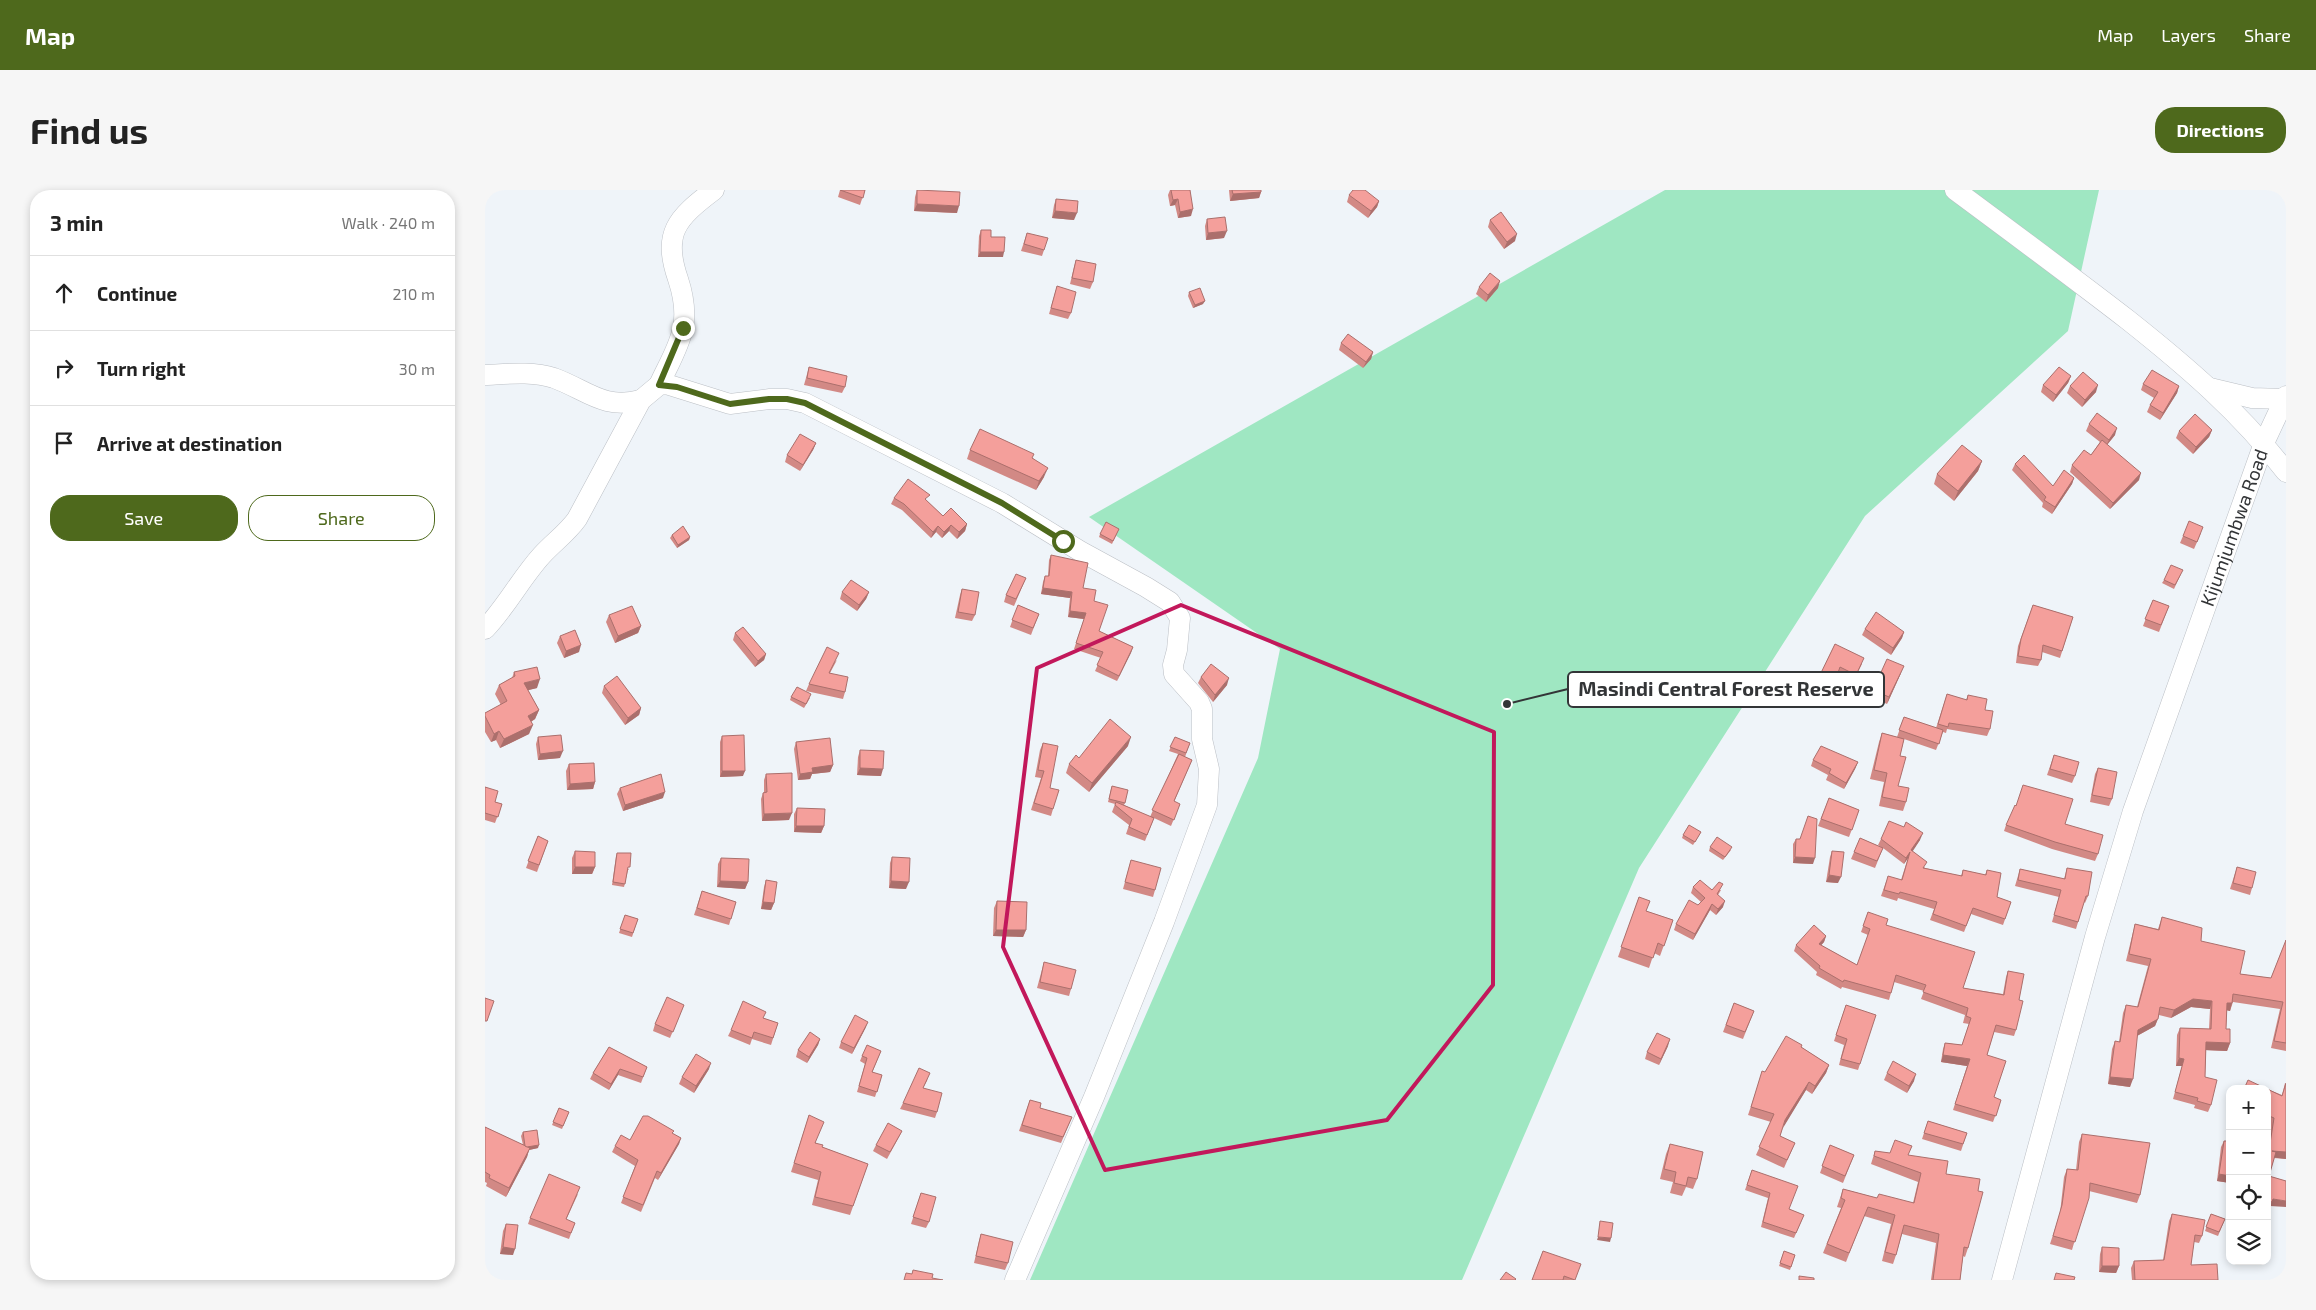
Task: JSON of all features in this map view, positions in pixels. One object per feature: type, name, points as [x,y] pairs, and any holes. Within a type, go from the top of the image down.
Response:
[{"type":"street","points":[[485,629],[496,618],[542,555],[567,533],[577,519],[641,400],[659,385],[683,328],[684,307],[681,290],[671,259],[671,242],[682,218],[692,206],[714,190]]},
{"type":"street","points":[[1955,190],[2092,292],[2183,364],[2210,388],[2264,443],[2286,472]]},
{"type":"street","points":[[485,375],[534,374],[554,378],[611,402],[624,404],[641,400]]},
{"type":"street","points":[[659,385],[677,387],[730,404],[769,399],[787,399],[805,403],[1002,503],[1080,551],[1170,602],[1180,618],[1177,650],[1173,666],[1174,674],[1199,702],[1202,709],[1202,739],[1209,769],[1207,805],[1164,922],[1094,1097],[1015,1280]]},
{"type":"street","points":[[2210,388],[2252,398],[2285,398]]},
{"type":"street","name":"Kijumjumbwa Road","points":[[2002,1280],[2106,901],[2133,811],[2187,664],[2264,443],[2285,398]]},
{"type":"highlighted area","points":[[1181,605],[1494,732],[1493,985],[1387,1120],[1105,1170],[1003,947],[1037,668]]},
{"type":"green space","points":[[1665,190],[2099,190],[2068,331],[1865,516],[1639,868],[1462,1280],[1030,1280],[1258,758],[1280,649],[1089,517]]},
{"type":"building","points":[[840,190],[865,190],[863,198]]},
{"type":"building","points":[[917,190],[960,192],[959,206],[917,204]]},
{"type":"building","points":[[1171,190],[1190,190],[1193,209],[1180,212],[1178,199],[1173,200]]},
{"type":"building","points":[[1232,190],[1261,190],[1261,192],[1233,194]]},
{"type":"building","points":[[1353,190],[1365,190],[1379,201],[1371,211],[1349,195]]},
{"type":"building","points":[[1056,199],[1078,201],[1077,213],[1055,211]]},
{"type":"building","points":[[1501,212],[1517,234],[1507,242],[1490,220]]},
{"type":"building","points":[[1225,217],[1227,231],[1208,233],[1207,219]]},
{"type":"building","points":[[981,230],[991,230],[991,237],[1005,237],[1004,252],[980,252]]},
{"type":"building","points":[[1027,233],[1048,238],[1044,250],[1024,244]]},
{"type":"building","points":[[1076,260],[1096,264],[1093,282],[1072,278]]},
{"type":"building","points":[[1490,273],[1500,281],[1488,295],[1479,287]]},
{"type":"building","points":[[1057,286],[1076,292],[1071,313],[1051,308]]},
{"type":"building","points":[[1200,288],[1205,301],[1195,305],[1189,292]]},
{"type":"building","points":[[1348,334],[1373,352],[1366,362],[1341,343]]},
{"type":"building","points":[[809,367],[847,376],[845,387],[807,378]]},
{"type":"building","points":[[2059,367],[2071,376],[2056,395],[2043,385]]},
{"type":"building","points":[[2152,370],[2179,386],[2163,413],[2150,405],[2158,392],[2143,384]]},
{"type":"building","points":[[2083,372],[2098,385],[2085,400],[2070,386]]},
{"type":"building","points":[[2097,413],[2117,428],[2109,440],[2089,424]]},
{"type":"building","points":[[2195,414],[2212,430],[2196,447],[2179,431]]},
{"type":"building","points":[[980,429],[1034,454],[1032,458],[1048,468],[1039,481],[970,450]]},
{"type":"building","points":[[800,434],[816,443],[803,465],[787,455]]},
{"type":"building","points":[[2102,440],[2141,473],[2113,503],[2072,465],[2084,450],[2091,455]]},
{"type":"building","points":[[1962,445],[1982,461],[1958,491],[1937,474]]},
{"type":"building","points":[[2024,455],[2053,486],[2064,470],[2074,478],[2055,507],[2044,500],[2046,497],[2015,464]]},
{"type":"building","points":[[908,479],[930,495],[925,499],[943,516],[951,508],[967,524],[959,532],[951,525],[944,532],[938,526],[933,532],[904,504],[894,498]]},
{"type":"building","points":[[2189,521],[2203,527],[2197,542],[2183,536]]},
{"type":"building","points":[[1106,522],[1119,529],[1113,541],[1100,534]]},
{"type":"building","points":[[683,526],[690,537],[678,545],[672,535]]},
{"type":"building","points":[[1051,555],[1088,563],[1083,588],[1096,590],[1094,601],[1108,605],[1099,631],[1133,647],[1119,676],[1097,665],[1103,652],[1076,643],[1086,613],[1070,611],[1072,592],[1043,588],[1045,576],[1049,576]]},
{"type":"building","points":[[2171,565],[2183,570],[2175,585],[2164,580]]},
{"type":"building","points":[[1016,574],[1026,578],[1016,599],[1006,595]]},
{"type":"building","points":[[851,580],[869,592],[859,605],[842,592]]},
{"type":"building","points":[[962,589],[979,592],[975,615],[958,612]]},
{"type":"building","points":[[2153,600],[2169,606],[2161,625],[2145,619]]},
{"type":"building","points":[[1018,605],[1039,614],[1033,628],[1012,620]]},
{"type":"building","points":[[2033,605],[2073,617],[2062,651],[2043,645],[2041,660],[2018,656],[2021,639]]},
{"type":"building","points":[[632,606],[641,626],[618,636],[609,615]]},
{"type":"building","points":[[1876,612],[1904,632],[1893,648],[1865,629]]},
{"type":"building","points":[[743,627],[766,654],[758,661],[735,633]]},
{"type":"building","points":[[575,630],[581,645],[566,651],[560,636]]},
{"type":"building","points":[[1835,644],[1864,658],[1856,675],[1840,667],[1834,684],[1818,679]]},
{"type":"building","points":[[827,647],[839,653],[829,673],[848,677],[845,692],[809,684]]},
{"type":"building","points":[[1887,659],[1904,666],[1889,697],[1873,690]]},
{"type":"building","points":[[1211,664],[1229,678],[1215,695],[1201,677]]},
{"type":"building","points":[[537,667],[540,679],[524,683],[539,710],[528,716],[533,725],[504,739],[499,731],[494,734],[485,713],[507,701],[499,685],[515,676],[514,672]]},
{"type":"building","points":[[617,676],[641,708],[628,718],[604,686]]},
{"type":"building","points":[[797,687],[811,694],[806,704],[791,697]]},
{"type":"building","points":[[1947,694],[1967,700],[1968,695],[1987,699],[1985,710],[1993,711],[1990,729],[1949,723],[1948,727],[1938,724]]},
{"type":"building","points":[[1904,717],[1943,730],[1939,744],[1899,730]]},
{"type":"building","points":[[1110,719],[1131,737],[1092,783],[1069,764],[1076,755],[1079,758]]},
{"type":"building","points":[[1882,733],[1904,739],[1900,756],[1906,757],[1898,786],[1909,788],[1906,802],[1882,797],[1887,773],[1874,770]]},
{"type":"building","points":[[561,735],[563,751],[540,754],[538,737]]},
{"type":"building","points":[[744,735],[745,771],[722,771],[722,736]]},
{"type":"building","points":[[1175,737],[1190,743],[1186,753],[1170,747]]},
{"type":"building","points":[[830,738],[833,765],[812,768],[813,772],[800,774],[796,742]]},
{"type":"building","points":[[1043,743],[1058,746],[1050,788],[1059,790],[1053,809],[1034,803],[1044,771],[1038,770]]},
{"type":"building","points":[[1821,746],[1858,762],[1846,783],[1829,773],[1831,769],[1813,760]]},
{"type":"building","points":[[860,750],[884,751],[883,769],[860,768]]},
{"type":"building","points":[[1179,754],[1192,760],[1174,801],[1180,804],[1174,820],[1152,810]]},
{"type":"building","points":[[2054,755],[2079,762],[2075,776],[2050,769]]},
{"type":"building","points":[[594,763],[595,782],[570,784],[569,764]]},
{"type":"building","points":[[2098,768],[2117,772],[2112,799],[2092,795]]},
{"type":"building","points":[[792,773],[792,813],[764,814],[763,793],[767,792],[766,774]]},
{"type":"building","points":[[661,774],[665,792],[625,805],[620,788]]},
{"type":"building","points":[[2023,785],[2073,799],[2065,824],[2103,835],[2098,854],[2006,825],[2016,806]]},
{"type":"building","points":[[1112,786],[1128,790],[1125,803],[1109,799]]},
{"type":"building","points":[[485,787],[498,791],[495,802],[502,804],[498,817],[485,813]]},
{"type":"building","points":[[1829,798],[1859,810],[1852,830],[1821,819]]},
{"type":"building","points":[[1116,802],[1154,818],[1147,835],[1129,827],[1132,819],[1115,805]]},
{"type":"building","points":[[797,808],[825,809],[824,826],[796,826]]},
{"type":"building","points":[[1808,816],[1817,819],[1815,858],[1795,857],[1796,839],[1800,839]]},
{"type":"building","points":[[1889,821],[1904,827],[1906,822],[1923,833],[1911,850],[1927,862],[1923,868],[1962,876],[1963,870],[1986,875],[1987,870],[2001,873],[1997,897],[2011,902],[2005,919],[1973,908],[1966,926],[1933,914],[1937,902],[1900,892],[1899,894],[1884,890],[1888,876],[1902,880],[1910,852],[1906,858],[1881,839]]},
{"type":"building","points":[[1689,825],[1701,832],[1695,842],[1683,835]]},
{"type":"building","points":[[538,836],[548,841],[539,865],[528,861]]},
{"type":"building","points":[[1717,837],[1732,847],[1725,857],[1710,847]]},
{"type":"building","points":[[1860,838],[1883,848],[1877,861],[1854,852]]},
{"type":"building","points":[[575,851],[595,852],[595,867],[575,867]]},
{"type":"building","points":[[1832,851],[1844,852],[1841,877],[1829,875]]},
{"type":"building","points":[[617,853],[631,853],[630,867],[628,867],[625,884],[613,882]]},
{"type":"building","points":[[892,857],[910,858],[909,882],[891,881]]},
{"type":"building","points":[[721,858],[749,859],[748,882],[720,881]]},
{"type":"building","points":[[1131,860],[1161,868],[1155,890],[1125,882]]},
{"type":"building","points":[[2237,867],[2256,872],[2252,888],[2233,883]]},
{"type":"building","points":[[2067,868],[2092,872],[2088,896],[2086,896],[2078,922],[2054,915],[2061,890],[2018,880],[2020,869],[2065,879]]},
{"type":"building","points":[[766,880],[777,882],[774,903],[763,902]]},
{"type":"building","points":[[1700,880],[1712,890],[1719,882],[1723,884],[1717,894],[1725,901],[1718,909],[1712,904],[1695,934],[1676,924],[1689,900],[1698,905],[1705,898],[1693,887]]},
{"type":"building","points":[[702,891],[736,902],[731,919],[697,908]]},
{"type":"building","points":[[1639,897],[1650,901],[1646,911],[1673,920],[1664,946],[1658,943],[1653,958],[1621,947]]},
{"type":"building","points":[[997,901],[1027,902],[1026,930],[996,930]]},
{"type":"building","points":[[1868,912],[1888,919],[1886,925],[1975,952],[1963,988],[2004,995],[2008,971],[2024,974],[2019,1000],[2023,1001],[2016,1030],[1996,1025],[1987,1055],[2006,1061],[1994,1097],[2001,1100],[1996,1116],[1955,1104],[1970,1059],[1943,1055],[1945,1043],[1962,1045],[1971,1018],[1966,1016],[1968,1008],[1923,992],[1926,985],[1896,975],[1891,993],[1844,980],[1843,982],[1819,968],[1820,966],[1796,945],[1814,925],[1826,936],[1819,944],[1857,965],[1870,929],[1863,926]]},
{"type":"building","points":[[625,915],[638,919],[633,933],[620,929]]},
{"type":"building","points":[[2162,917],[2202,928],[2201,941],[2245,951],[2240,974],[2271,978],[2286,940],[2286,1043],[2274,1041],[2283,1002],[2233,994],[2232,1003],[2227,1003],[2226,1029],[2230,1029],[2230,1043],[2206,1042],[2205,1077],[2217,1080],[2211,1105],[2197,1101],[2198,1098],[2175,1092],[2184,1059],[2179,1058],[2180,1028],[2211,1029],[2212,1001],[2193,999],[2174,1010],[2160,1007],[2158,1019],[2138,1030],[2133,1079],[2110,1077],[2115,1041],[2120,1042],[2126,1005],[2138,1007],[2151,959],[2129,954],[2135,924],[2159,930]]},
{"type":"building","points":[[1044,962],[1076,970],[1071,989],[1040,982]]},
{"type":"building","points":[[667,997],[684,1005],[673,1032],[655,1024]]},
{"type":"building","points":[[485,998],[494,1001],[487,1021],[485,1021]]},
{"type":"building","points":[[743,1001],[766,1012],[763,1018],[778,1023],[773,1038],[754,1032],[752,1038],[731,1030]]},
{"type":"building","points":[[1734,1003],[1754,1011],[1745,1032],[1726,1025]]},
{"type":"building","points":[[1846,1005],[1876,1015],[1860,1064],[1841,1059],[1847,1039],[1836,1035]]},
{"type":"building","points":[[855,1015],[868,1022],[854,1048],[841,1042]]},
{"type":"building","points":[[810,1032],[820,1039],[809,1057],[798,1050]]},
{"type":"building","points":[[1657,1033],[1670,1039],[1661,1059],[1647,1052]]},
{"type":"building","points":[[1786,1036],[1829,1065],[1815,1086],[1809,1082],[1785,1120],[1780,1136],[1795,1143],[1787,1160],[1759,1147],[1774,1114],[1751,1107],[1762,1071],[1765,1072]]},
{"type":"building","points":[[867,1045],[881,1051],[872,1072],[882,1075],[877,1092],[859,1086],[867,1058],[862,1056]]},
{"type":"building","points":[[609,1047],[647,1067],[643,1077],[620,1069],[611,1084],[593,1073]]},
{"type":"building","points":[[696,1054],[711,1063],[696,1086],[682,1077]]},
{"type":"building","points":[[1893,1061],[1916,1074],[1909,1086],[1887,1073]]},
{"type":"building","points":[[919,1068],[930,1073],[923,1088],[942,1093],[937,1112],[903,1103]]},
{"type":"building","points":[[2248,1080],[2259,1085],[2246,1085]]},
{"type":"building","points":[[2286,1083],[2286,1152],[2272,1151],[2276,1152],[2271,1169],[2271,1137],[2274,1118],[2271,1117],[2271,1091],[2282,1096]]},
{"type":"building","points":[[1030,1100],[1041,1103],[1040,1108],[1072,1117],[1063,1137],[1022,1125]]},
{"type":"building","points":[[559,1108],[569,1112],[563,1126],[553,1122]]},
{"type":"building","points":[[809,1115],[824,1122],[815,1143],[868,1164],[853,1206],[815,1197],[821,1172],[794,1163]]},
{"type":"building","points":[[643,1116],[648,1116],[674,1131],[672,1133],[681,1138],[661,1173],[657,1171],[643,1205],[623,1197],[638,1160],[615,1146],[621,1135],[630,1140]]},
{"type":"building","points":[[1928,1121],[1967,1133],[1963,1144],[1924,1133]]},
{"type":"building","points":[[888,1123],[902,1131],[890,1152],[876,1145]]},
{"type":"building","points":[[485,1127],[530,1148],[509,1188],[489,1178],[490,1175],[485,1172]]},
{"type":"building","points":[[537,1130],[539,1145],[525,1146],[523,1132]]},
{"type":"building","points":[[2082,1134],[2150,1143],[2140,1195],[2090,1183],[2089,1198],[2075,1242],[2053,1236],[2062,1205],[2067,1169],[2078,1170]]},
{"type":"building","points":[[1895,1140],[1912,1146],[1908,1155],[1948,1161],[1946,1174],[1980,1179],[1978,1191],[1983,1192],[1968,1248],[1964,1247],[1960,1280],[1933,1280],[1939,1234],[1904,1225],[1896,1255],[1885,1252],[1895,1215],[1868,1207],[1849,1253],[1827,1244],[1845,1200],[1841,1198],[1843,1189],[1877,1198],[1879,1194],[1914,1203],[1921,1173],[1874,1156],[1875,1151],[1890,1153]]},
{"type":"building","points":[[2224,1141],[2226,1141],[2226,1175],[2219,1174]]},
{"type":"building","points":[[1670,1144],[1703,1152],[1697,1179],[1688,1177],[1686,1186],[1674,1183],[1676,1172],[1664,1169]]},
{"type":"building","points":[[1830,1145],[1854,1155],[1845,1176],[1822,1166]]},
{"type":"building","points":[[1752,1170],[1798,1186],[1789,1209],[1804,1215],[1796,1233],[1763,1222],[1770,1193],[1747,1185]]},
{"type":"building","points":[[549,1174],[580,1187],[566,1219],[575,1223],[571,1233],[530,1218]]},
{"type":"building","points":[[2271,1177],[2286,1181],[2286,1201],[2273,1199],[2272,1202]]},
{"type":"building","points":[[921,1193],[936,1197],[929,1222],[913,1217]]},
{"type":"building","points":[[2172,1214],[2205,1220],[2202,1236],[2195,1235],[2191,1265],[2217,1264],[2218,1280],[2135,1280],[2134,1261],[2164,1260]]},
{"type":"building","points":[[2211,1214],[2225,1219],[2219,1232],[2206,1227]]},
{"type":"building","points":[[1600,1221],[1613,1223],[1611,1238],[1598,1237]]},
{"type":"building","points":[[506,1224],[518,1225],[515,1249],[503,1247]]},
{"type":"building","points":[[981,1234],[1013,1242],[1008,1263],[976,1256]]},
{"type":"building","points":[[2102,1247],[2119,1248],[2119,1266],[2102,1266]]},
{"type":"building","points":[[1543,1251],[1581,1264],[1575,1280],[1564,1276],[1563,1280],[1532,1280]]},
{"type":"building","points":[[1784,1251],[1795,1255],[1791,1267],[1780,1263]]},
{"type":"building","points":[[913,1270],[933,1274],[932,1278],[943,1280],[904,1280],[906,1273],[912,1274]]},
{"type":"building","points":[[1506,1272],[1516,1279],[1500,1280]]},
{"type":"building","points":[[2056,1273],[2075,1277],[2074,1280],[2054,1280]]},
{"type":"building","points":[[1799,1276],[1814,1278],[1814,1280],[1799,1280]]},
{"type":"place","name":"Masindi Central Forest Reserve","points":[[1507,704]]},
{"type":"route","points":[[683,328],[659,385],[667,384],[730,404],[769,399],[787,399],[805,403],[876,437],[1002,503],[1063,541]]}]
